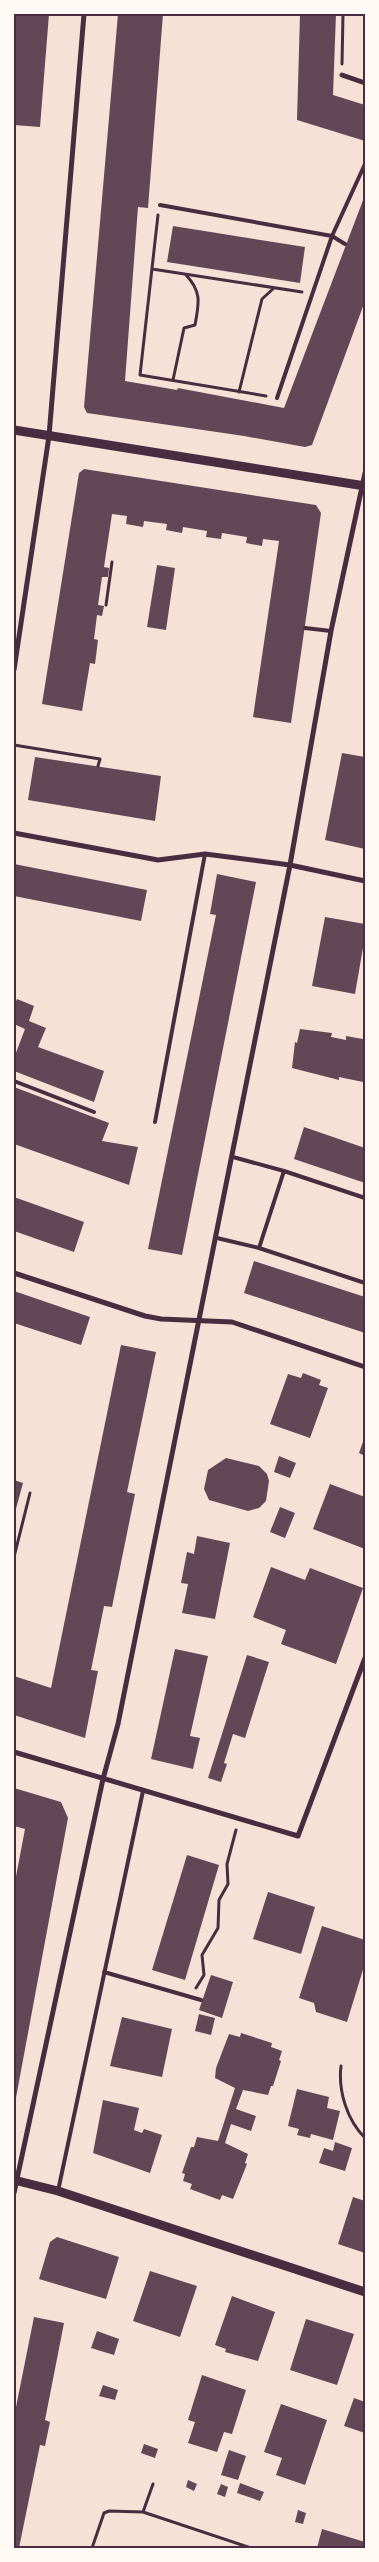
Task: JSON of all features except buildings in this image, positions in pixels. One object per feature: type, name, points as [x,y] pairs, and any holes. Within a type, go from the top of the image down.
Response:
[{"type":"street","points":[[14,670],[50,436],[84,14]]},
{"type":"street","points":[[342,75],[365,83]]},
{"type":"street","points":[[14,430],[363,485]]},
{"type":"street","points":[[14,2193],[15,2181],[103,1779],[118,1724],[217,1238],[290,865],[331,631],[365,473]]},
{"type":"street","points":[[14,833],[158,860],[205,854],[290,865],[365,881]]},
{"type":"street","points":[[14,1273],[145,1316],[178,1320],[200,1319],[232,1322],[365,1367]]},
{"type":"street","points":[[14,1752],[143,1792],[298,1836],[365,1658]]},
{"type":"street","points":[[15,2181],[58,2191],[365,2292]]},
{"type":"lane","points":[[276,398],[332,236],[365,164]]},
{"type":"lane","points":[[160,205],[332,236],[345,244]]},
{"type":"lane","points":[[304,628],[331,631]]},
{"type":"lane","points":[[155,1122],[205,854]]},
{"type":"lane","points":[[14,1081],[94,1112]]},
{"type":"lane","points":[[233,1156],[365,1198]]},
{"type":"lane","points":[[259,1248],[284,1171]]},
{"type":"lane","points":[[217,1238],[259,1248],[365,1284]]},
{"type":"lane","points":[[58,2191],[143,1792]]},
{"type":"lane","points":[[104,1972],[201,2000]]},
{"type":"path","points":[[342,75],[343,14]]},
{"type":"path","points":[[160,205],[140,375],[276,398]]},
{"type":"path","points":[[152,269],[312,293]]},
{"type":"path","points":[[173,380],[184,328],[195,325],[199,302],[195,285],[185,274]]},
{"type":"path","points":[[239,392],[262,299],[274,288]]},
{"type":"path","points":[[106,605],[112,562]]},
{"type":"path","points":[[14,745],[100,759],[98,766]]},
{"type":"path","points":[[14,1557],[30,1493]]},
{"type":"path","points":[[190,1997],[204,1975],[202,1955],[218,1928],[219,1900],[228,1884],[227,1864],[239,1820]]},
{"type":"path","points":[[341,2066],[339,2079],[345,2106],[365,2138]]},
{"type":"path","points":[[143,2512],[153,2484]]},
{"type":"path","points":[[92,2548],[104,2513],[143,2512],[251,2548]]}]
